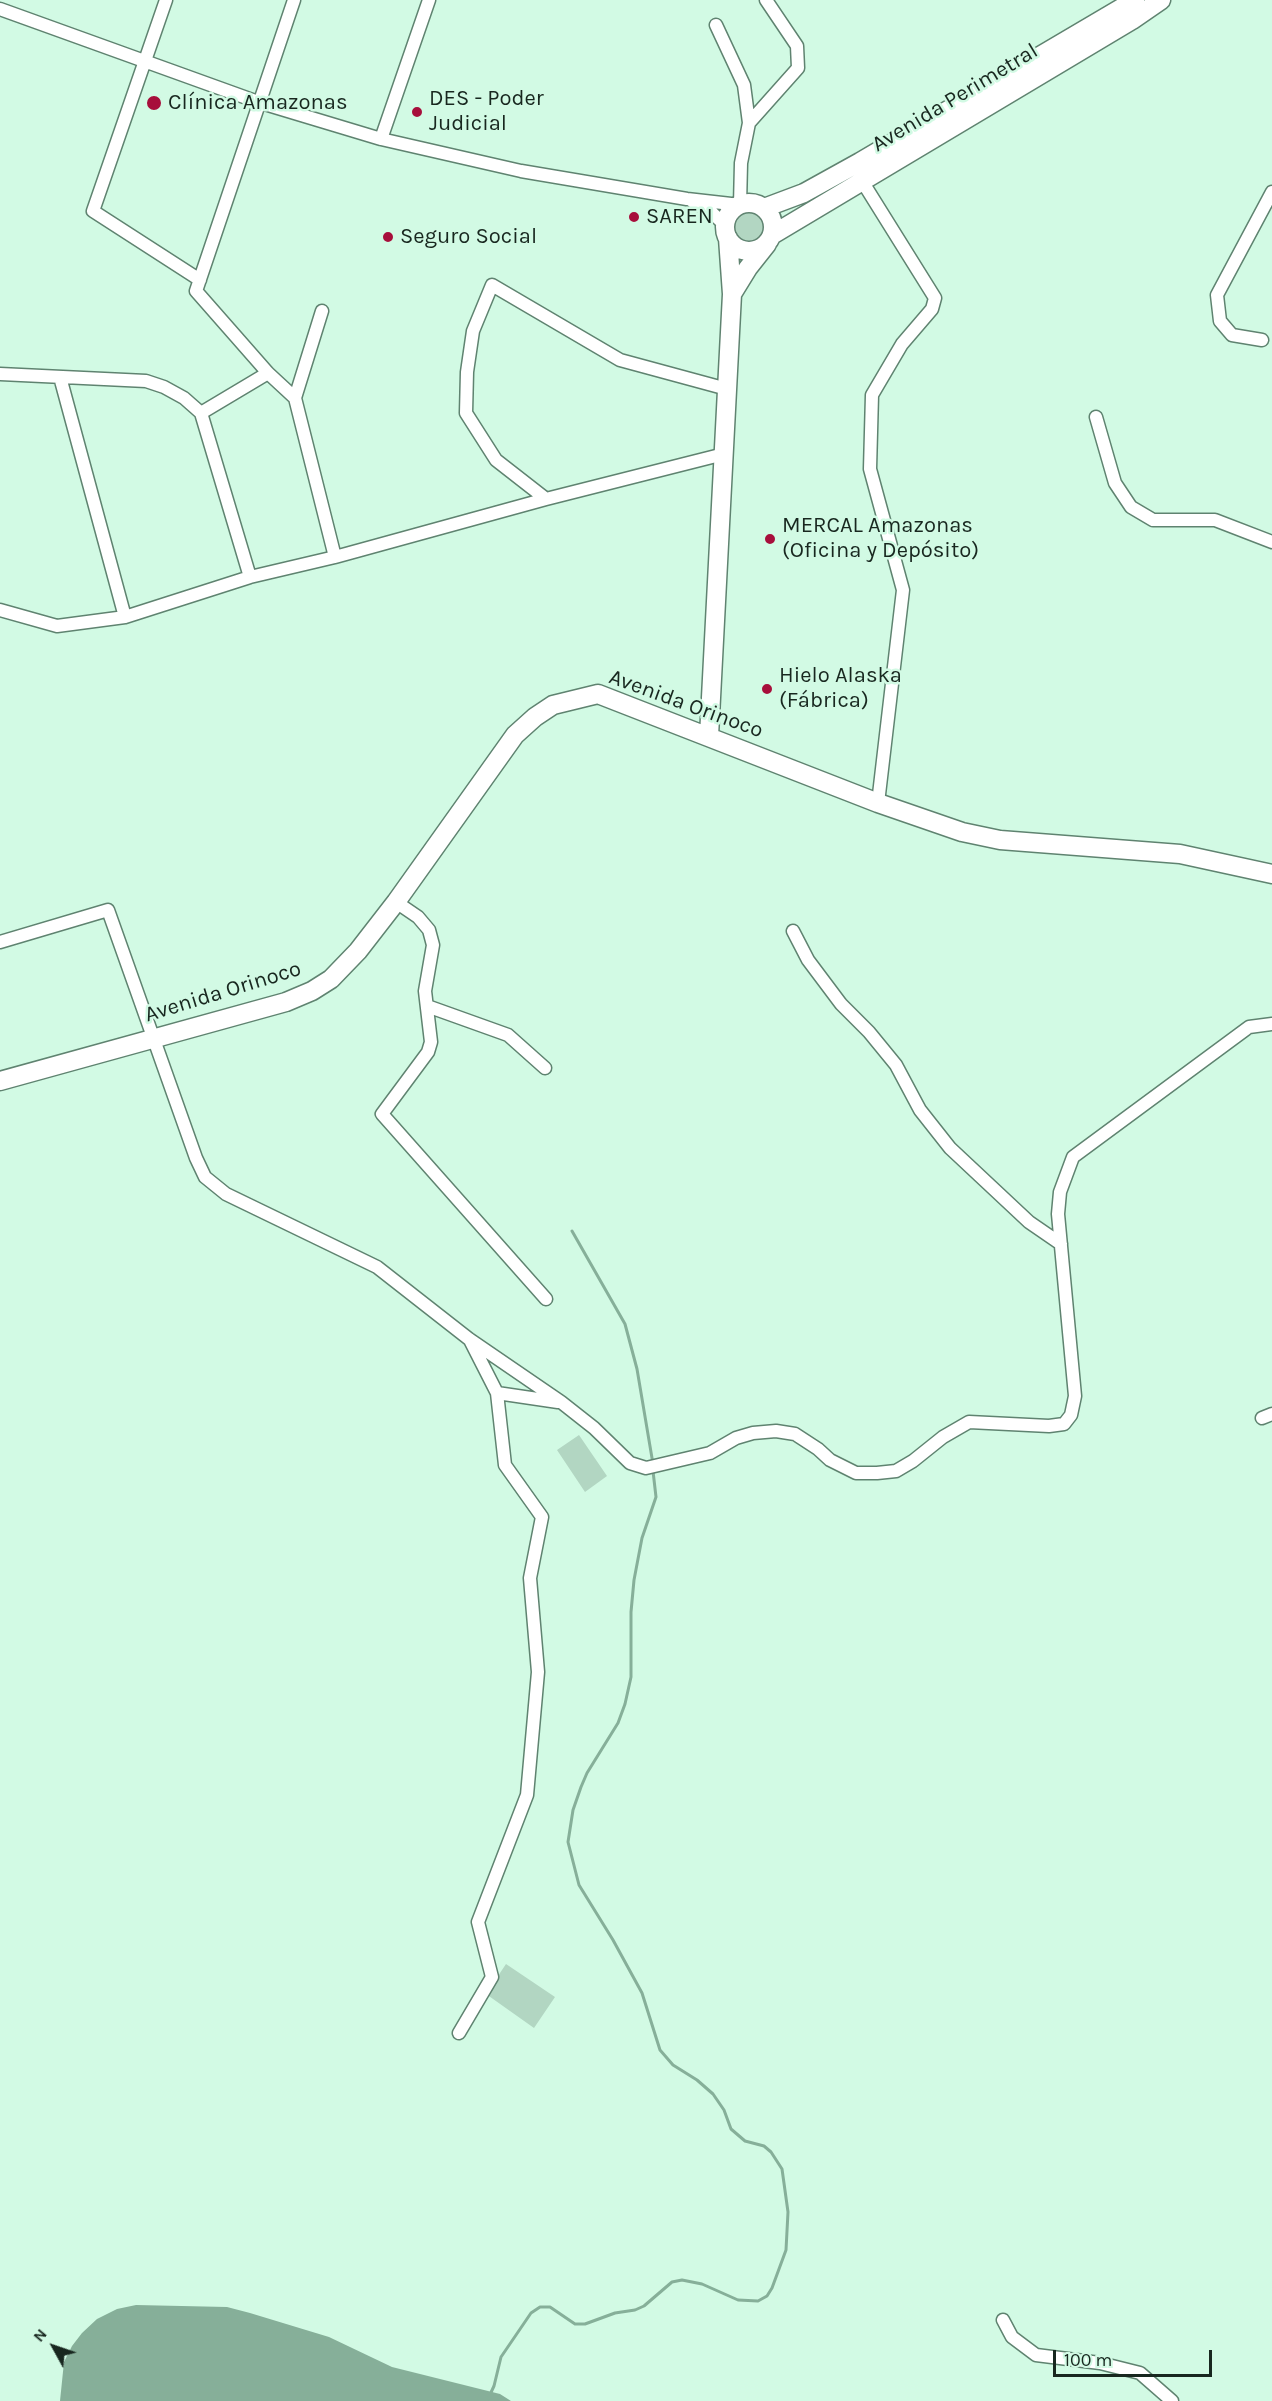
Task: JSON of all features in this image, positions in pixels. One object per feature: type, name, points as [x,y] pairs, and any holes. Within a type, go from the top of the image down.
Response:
[{"type":"main road","name":"Avenida Perimetral","points":[[764,208],[804,193],[860,162],[1135,0]]},
{"type":"main road","name":"Avenida Perimetral","points":[[770,239],[862,181],[1132,20],[1161,0]]},
{"type":"main road","points":[[709,736],[732,294],[727,231],[730,213],[740,205],[753,203],[764,208],[771,216],[774,225],[770,239],[732,294]]},
{"type":"main road","points":[[727,231],[733,244],[747,251],[762,248],[770,239]]},
{"type":"main road","name":"Avenida Orinoco","points":[[0,1081],[286,1002],[312,991],[331,979],[358,951],[396,902],[515,735],[553,705],[598,694],[962,832],[1000,840],[1180,854],[1272,874]]},
{"type":"street","points":[[166,0],[93,211],[200,280]]},
{"type":"street","points":[[294,0],[196,291],[268,373],[295,398]]},
{"type":"street","points":[[381,139],[429,0]]},
{"type":"street","points":[[749,123],[798,68],[797,46],[766,0]]},
{"type":"street","points":[[0,9],[144,63],[258,102],[381,139],[521,171],[687,199],[740,205],[741,163],[749,123],[744,85],[716,25]]},
{"type":"street","points":[[862,181],[934,298],[932,309],[902,344],[872,394],[870,469],[903,590],[878,802]]},
{"type":"street","points":[[1262,340],[1232,335],[1220,321],[1217,295],[1272,192]]},
{"type":"street","points":[[687,199],[710,211],[727,231]]},
{"type":"street","points":[[546,499],[496,460],[466,413],[467,372],[472,331],[492,285],[620,360],[727,388]]},
{"type":"street","points":[[322,311],[295,398],[335,557]]},
{"type":"street","points":[[201,413],[268,373]]},
{"type":"street","points":[[0,374],[146,381],[165,387],[184,398],[201,413],[249,577]]},
{"type":"street","points":[[60,377],[125,617]]},
{"type":"street","points":[[1096,417],[1115,483],[1131,507],[1153,520],[1215,520],[1272,542]]},
{"type":"street","points":[[0,610],[57,626],[125,617],[249,577],[335,557],[546,499],[724,454]]},
{"type":"street","points":[[396,902],[418,916],[429,930],[434,945],[425,991],[431,1042],[428,1052],[382,1114],[546,1299]]},
{"type":"street","points":[[0,942],[108,910],[195,1158],[205,1177],[226,1194],[377,1267],[469,1339],[561,1402],[594,1428],[630,1463],[646,1468],[710,1453],[736,1438],[753,1433],[776,1431],[795,1434],[830,1460],[856,1473],[877,1473],[896,1471],[913,1461],[943,1437],[969,1422],[1049,1426],[1064,1424],[1071,1415],[1076,1396],[1058,1214],[1060,1192],[1073,1157],[1249,1027],[1272,1024]]},
{"type":"street","points":[[793,930],[808,960],[841,1004],[869,1032],[896,1065],[920,1110],[950,1148],[1029,1222],[1061,1244]]},
{"type":"street","points":[[427,1006],[508,1035],[545,1068]]},
{"type":"street","points":[[459,2032],[492,1977],[478,1922],[527,1796],[538,1672],[530,1578],[542,1517],[505,1465],[496,1393],[469,1339]]},
{"type":"street","points":[[496,1393],[561,1402]]},
{"type":"street","points":[[1002,2320],[1012,2337],[1036,2355],[1100,2363],[1140,2373],[1172,2401]]},
{"type":"shaded area","points":[[748,209],[761,214],[766,227],[761,240],[748,245],[735,240],[730,227],[735,214]]},
{"type":"shaded area","points":[[579,1435],[607,1476],[585,1492],[557,1450]]},
{"type":"shaded area","points":[[506,1964],[555,1997],[534,2028],[486,1994]]},
{"type":"shaded area","points":[[136,2305],[227,2307],[329,2337],[392,2367],[500,2394],[511,2401],[60,2401],[64,2362],[82,2333],[97,2319],[117,2309]]},
{"type":"waterway","points":[[572,1231],[625,1324],[637,1369],[653,1464]]},
{"type":"waterway","points":[[487,2401],[494,2386],[501,2357],[531,2313],[540,2307],[550,2307],[575,2324],[585,2324],[644,2306],[672,2282],[682,2280],[702,2284],[738,2300],[758,2301],[767,2296],[772,2288],[786,2250],[788,2212],[782,2169],[771,2152],[764,2146],[745,2141],[731,2129],[724,2110],[713,2094],[697,2080],[673,2065],[660,2050],[642,1993],[579,1885],[568,1842],[573,1810],[581,1787],[587,1773],[618,1723],[625,1704],[631,1677],[631,1612],[634,1580],[642,1538],[656,1497],[653,1471]]},
{"type":"place","name":"Clínica Amazonas","points":[[154,103]]},
{"type":"place","name":"DES - Poder Judicial","points":[[417,112]]},
{"type":"place","name":"SAREN","points":[[634,217]]},
{"type":"place","name":"Seguro Social","points":[[388,237]]},
{"type":"place","name":"MERCAL Amazonas (Oficina y Depósito)","points":[[770,539]]},
{"type":"place","name":"Hielo Alaska (Fábrica)","points":[[767,689]]}]
